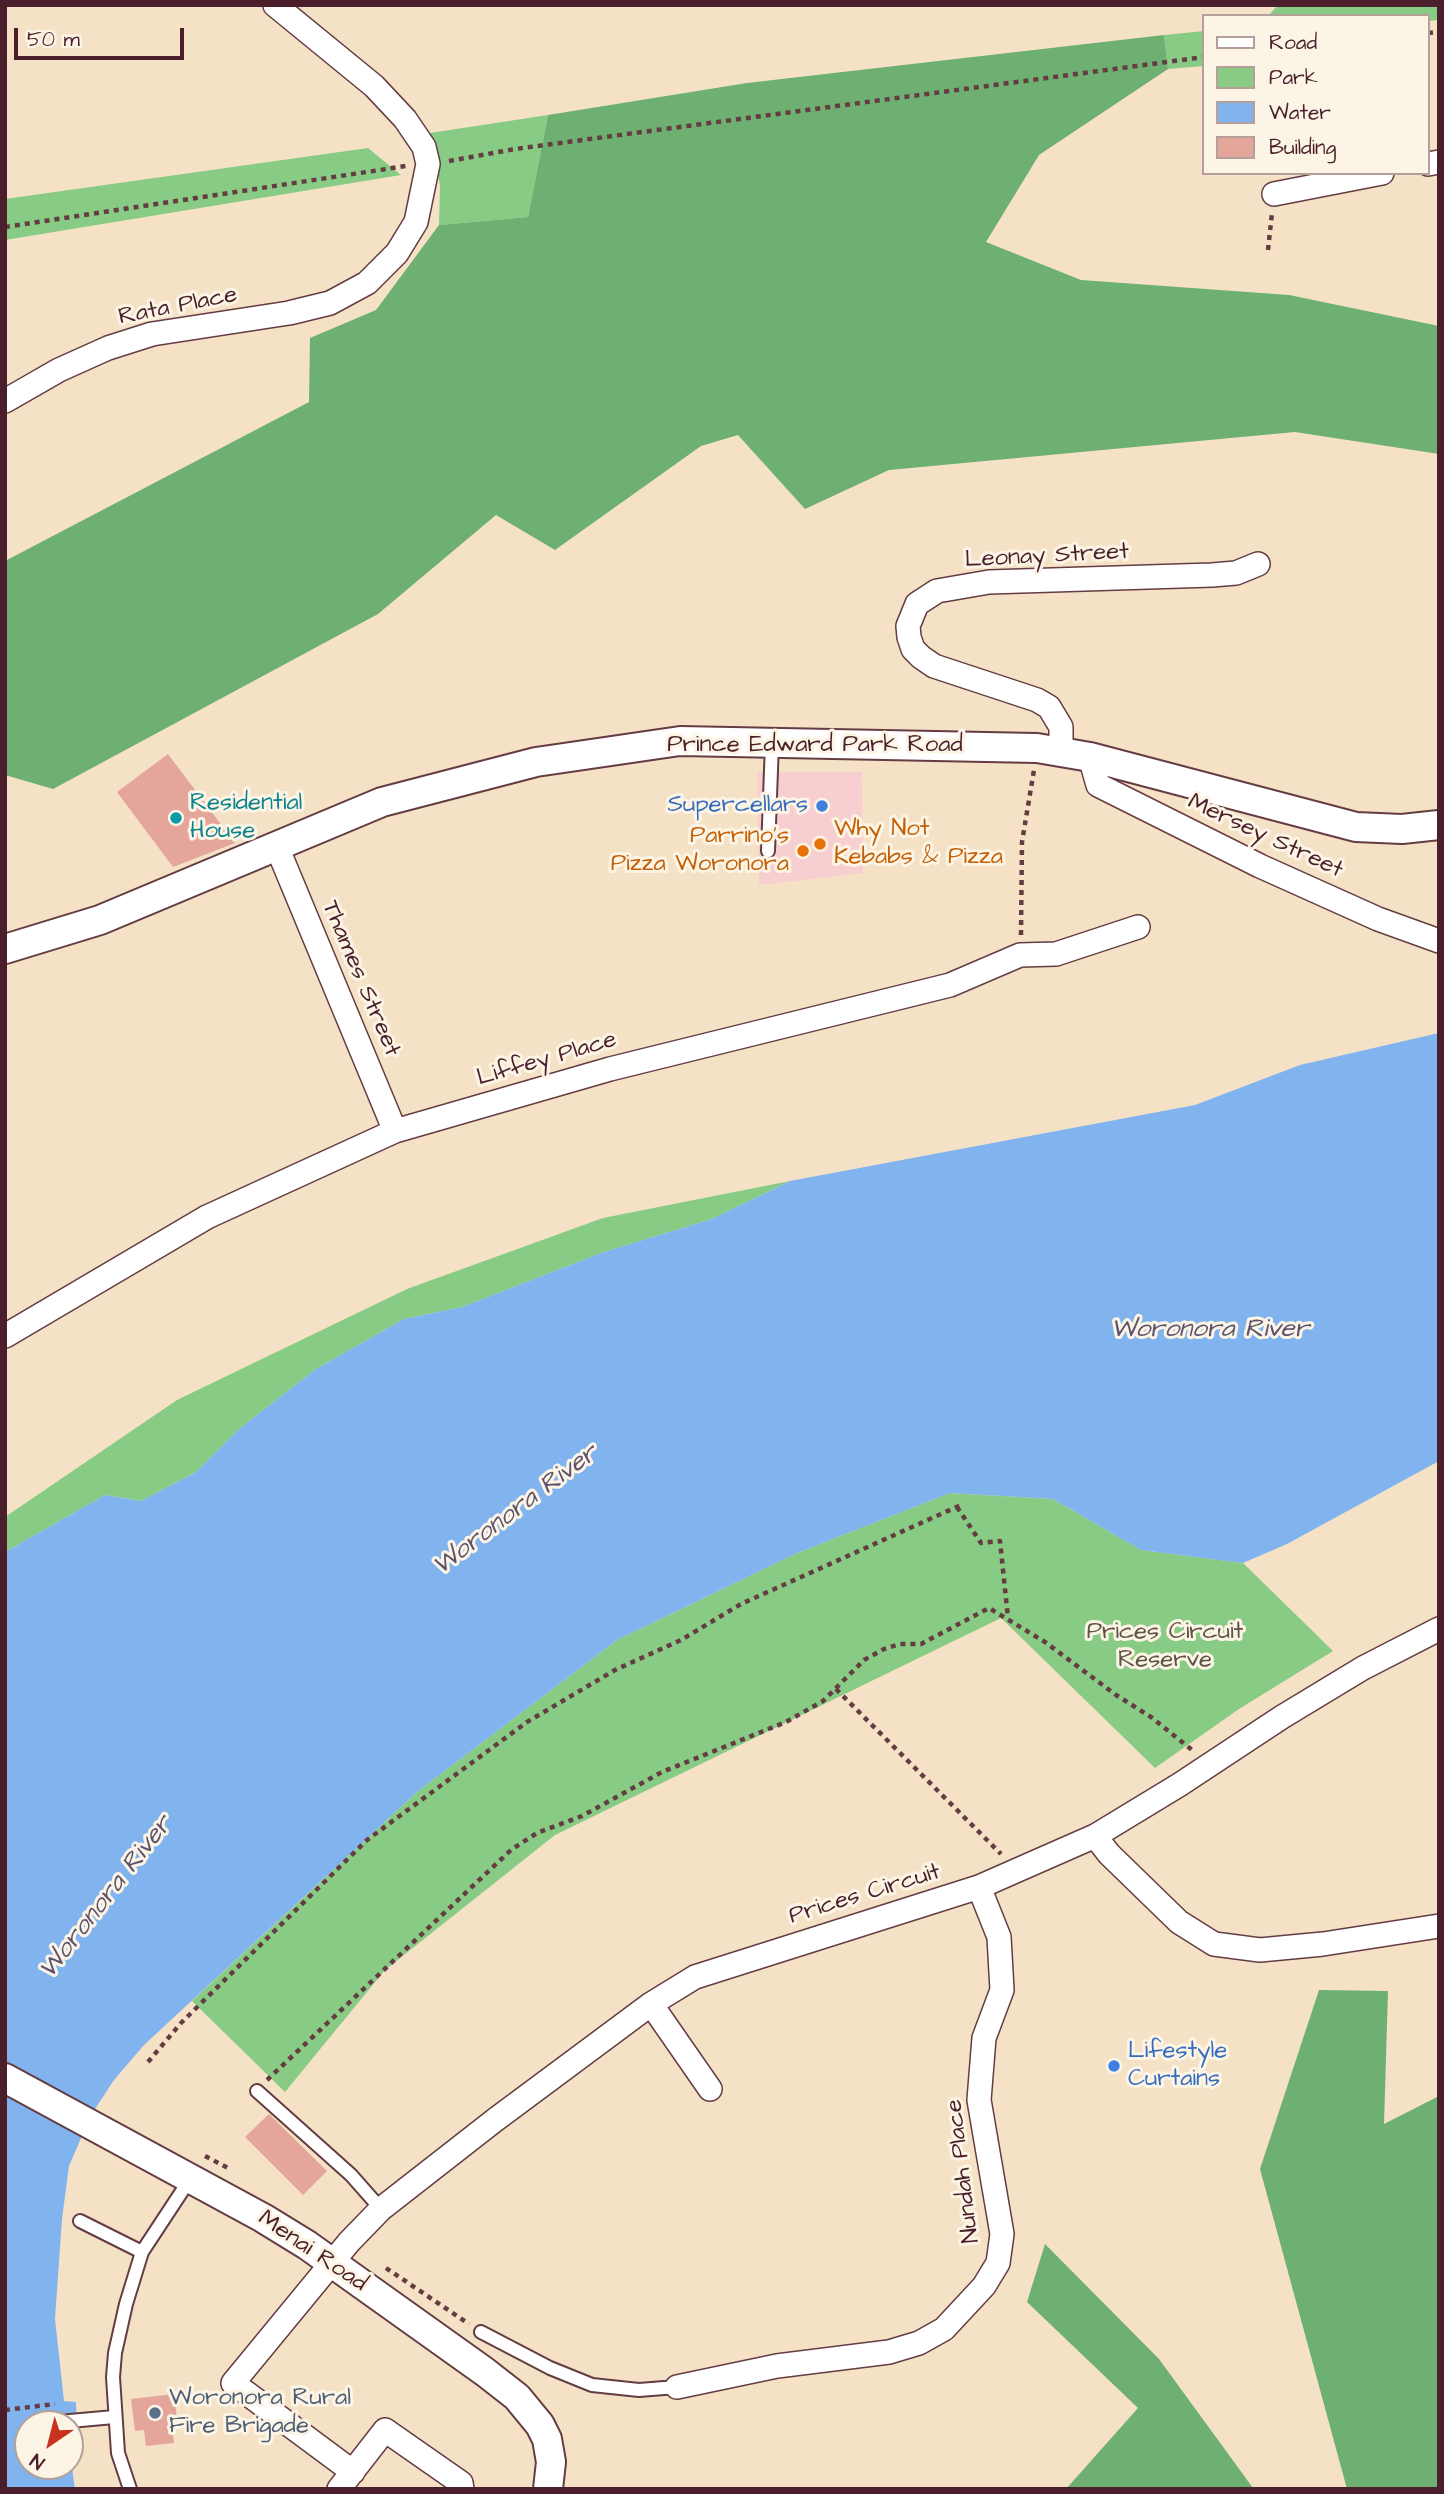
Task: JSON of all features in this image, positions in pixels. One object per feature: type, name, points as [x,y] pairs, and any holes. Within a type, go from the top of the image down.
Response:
[{"type":"street","name":"Rata Place","points":[[5,401],[60,370],[108,348],[152,334],[289,313],[330,303],[366,283],[397,253],[416,222],[428,164],[424,147],[405,118],[374,86],[275,5]]},
{"type":"street","points":[[1274,194],[1372,175]]},
{"type":"street","name":"Leonay Street","points":[[1049,749],[1061,727],[1049,708],[1037,700],[934,666],[913,649],[908,626],[917,604],[937,591],[989,582],[1212,575],[1236,573],[1258,564]]},
{"type":"street","name":"Prince Edward Park Road","points":[[5,949],[100,920],[382,802],[536,762],[680,741],[1049,749],[1090,757],[1356,827],[1402,829],[1439,825]]},
{"type":"street","name":"Mersey Street","points":[[1090,757],[1098,785],[1260,866],[1378,919],[1439,941]]},
{"type":"street","name":"Thames Street","points":[[276,847],[395,1131]]},
{"type":"street","name":"Liffey Place","points":[[5,1336],[207,1217],[395,1131],[610,1069],[950,985],[1020,955],[1056,954],[1138,926]]},
{"type":"street","name":"Prices Circuit","points":[[346,2480],[233,2383],[331,2263],[381,2209],[651,2004],[695,1977],[979,1887],[1095,1836],[1363,1668],[1439,1629]]},
{"type":"street","points":[[1095,1836],[1109,1854],[1179,1922],[1214,1944],[1259,1950],[1323,1944],[1439,1926]]},
{"type":"street","name":"Nundah Place","points":[[677,2388],[778,2366],[889,2352],[919,2343],[944,2329],[984,2286],[998,2263],[1002,2234],[979,2100],[984,2038],[1002,1990],[999,1937],[979,1887]]},
{"type":"street","points":[[651,2004],[710,2089]]},
{"type":"street","name":"Menai Road","points":[[5,2078],[263,2218],[331,2263],[517,2397],[547,2439],[551,2462],[548,2489]]},
{"type":"street","points":[[346,2480],[385,2430],[461,2483],[462,2489]]},
{"type":"lane","points":[[768,851],[772,743]]},
{"type":"lane","points":[[257,2091],[351,2175],[381,2209]]},
{"type":"lane","points":[[130,2489],[118,2453],[114,2417],[115,2353],[125,2304],[142,2252],[190,2179]]},
{"type":"lane","points":[[80,2221],[142,2252]]},
{"type":"lane","points":[[481,2332],[550,2368],[592,2385],[639,2390],[677,2388]]},
{"type":"lane","points":[[84,2420],[114,2417]]},
{"type":"path","points":[[443,163],[515,149],[1202,57]]},
{"type":"path","points":[[5,227],[387,169]]},
{"type":"path","points":[[1268,250],[1274,194]]},
{"type":"path","points":[[1020,955],[1022,842],[1049,749]]},
{"type":"path","points":[[148,2062],[368,1840],[527,1722],[615,1670],[681,1640],[741,1604],[961,1505],[956,1508],[981,1543],[1000,1541],[1009,1619]]},
{"type":"path","points":[[257,2091],[279,2067],[511,1850],[537,1833],[582,1816],[662,1772],[786,1722],[823,1701],[864,1660],[884,1648],[900,1643],[921,1644],[989,1608],[1009,1619],[1169,1730],[1187,1744],[1205,1768]]},
{"type":"path","points":[[836,1689],[1018,1870]]},
{"type":"path","points":[[5,2410],[59,2404]]},
{"type":"shaded area","points":[[757,772],[862,772],[863,873],[759,885]]},
{"type":"green space","points":[[1278,5],[1439,5],[1439,20],[1430,21],[1430,14],[1270,14]]},
{"type":"green space","points":[[1202,31],[1202,66],[1168,69],[1164,35]]},
{"type":"green space","points":[[1164,35],[1168,69],[1039,155],[986,242],[1081,280],[1289,295],[1439,326],[1439,454],[1295,432],[889,470],[805,509],[738,435],[701,446],[555,550],[496,515],[378,614],[53,789],[5,775],[5,561],[309,402],[310,338],[376,310],[439,225],[528,217],[548,115],[747,83]]},
{"type":"green space","points":[[548,115],[528,217],[439,225],[440,185],[430,133]]},
{"type":"green space","points":[[368,148],[401,175],[5,240],[5,199]]},
{"type":"green space","points":[[790,1181],[712,1219],[604,1252],[462,1307],[404,1319],[316,1369],[239,1429],[196,1472],[141,1501],[105,1495],[5,1552],[5,1517],[177,1400],[407,1289],[603,1218]]},
{"type":"green space","name":"Prices Circuit Reserve","points":[[950,1493],[1053,1499],[1141,1550],[1243,1563],[1333,1651],[1239,1709],[1155,1768],[1001,1618],[555,1835],[385,1970],[285,2092],[192,2001],[417,1792],[617,1640],[797,1553]]},
{"type":"green space","points":[[1319,1990],[1388,1991],[1384,2124],[1439,2096],[1439,2489],[1347,2489],[1260,2169]]},
{"type":"green space","points":[[1045,2244],[1159,2359],[1253,2488],[1257,2489],[1066,2489],[1138,2408],[1027,2302]]},
{"type":"water","name":"Woronora River","points":[[1439,1033],[1439,1461],[1287,1544],[1243,1563],[1141,1550],[1053,1499],[950,1493],[797,1553],[617,1640],[417,1792],[144,2045],[114,2080],[91,2115],[69,2166],[62,2219],[55,2319],[64,2401],[76,2402],[76,2410],[14,2410],[14,2480],[74,2480],[75,2489],[5,2489],[5,1552],[105,1495],[141,1501],[196,1472],[239,1429],[316,1369],[404,1319],[462,1307],[604,1252],[712,1219],[790,1181],[1195,1105],[1300,1065]]},
{"type":"building","name":"Residential House","points":[[168,754],[235,843],[173,867],[117,792]]},
{"type":"building","points":[[269,2114],[327,2171],[303,2195],[245,2137]]},
{"type":"building","points":[[174,2394],[178,2426],[172,2427],[174,2443],[146,2446],[144,2430],[135,2431],[131,2399]]},
{"type":"place","name":"Supercellars","points":[[822,806]]},
{"type":"place","name":"Residential House","points":[[176,818]]},
{"type":"place","name":"Why Not Kebabs & Pizza","points":[[820,844]]},
{"type":"place","name":"Parrino's Pizza Woronora","points":[[803,851]]},
{"type":"place","name":"Lifestyle Curtains","points":[[1114,2066]]},
{"type":"place","name":"Woronora Rural Fire Brigade","points":[[155,2413]]}]
